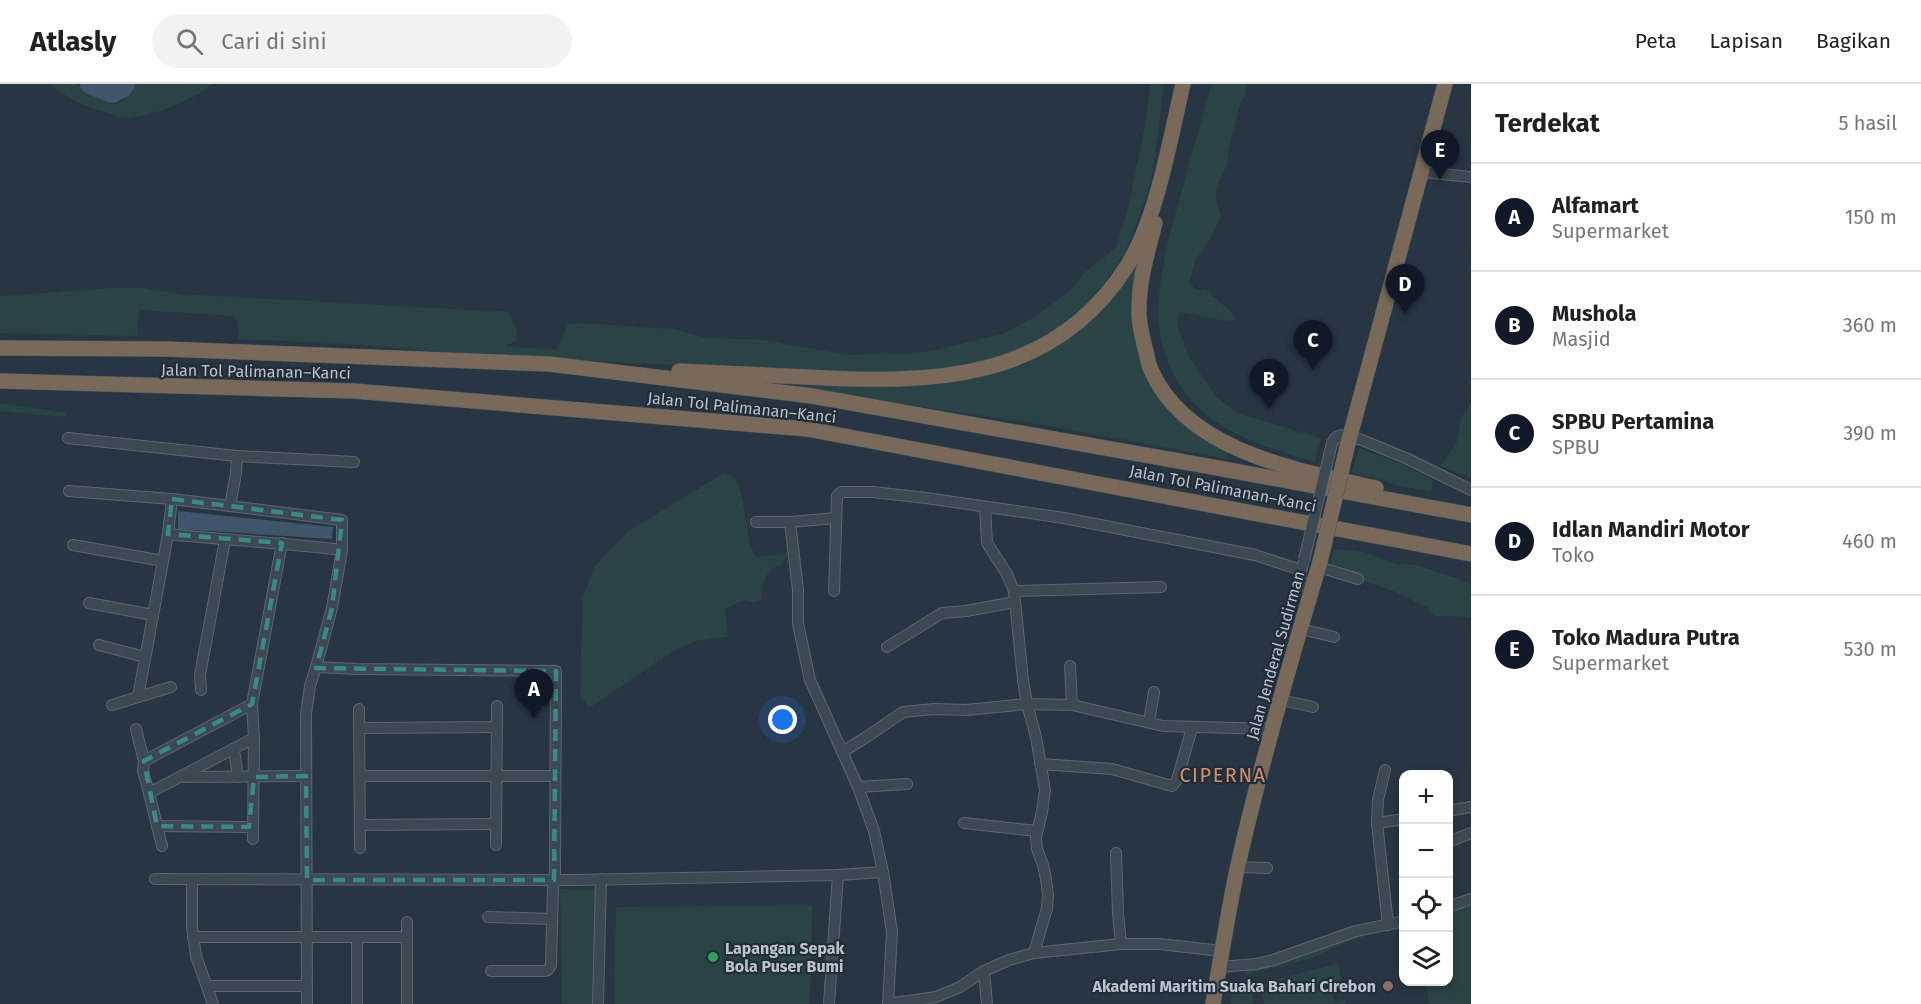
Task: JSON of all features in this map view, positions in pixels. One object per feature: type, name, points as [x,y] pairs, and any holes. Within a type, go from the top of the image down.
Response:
[{"type":"highway","points":[[549,364],[852,380],[897,380],[957,375],[1011,361],[1048,343],[1078,322],[1105,296],[1128,265],[1144,230],[1157,191],[1183,84]]},
{"type":"highway","points":[[1193,84],[1144,266],[1138,309],[1150,369],[1171,403],[1188,419],[1238,448],[1281,466],[1391,491],[1465,514]]},
{"type":"highway","name":"Jalan Jenderal Sudirman","points":[[1213,1004],[1238,867],[1445,84]]},
{"type":"highway","name":"Jalan Tol Palimanan–Kanci","points":[[0,348],[166,349],[549,364],[812,396],[1465,514]]},
{"type":"highway","name":"Jalan Tol Palimanan–Kanci","points":[[0,381],[354,391],[807,429],[1471,555]]},
{"type":"street","points":[[1422,172],[1471,177]]},
{"type":"street","points":[[1311,592],[1300,576],[1332,443],[1336,437],[1341,435],[1349,442],[1408,459],[1471,490]]},
{"type":"street","points":[[68,438],[237,456],[354,462]]},
{"type":"street","points":[[230,506],[237,456]]},
{"type":"street","points":[[69,491],[172,499],[342,520],[342,547],[332,608],[310,686],[306,714],[307,1004]]},
{"type":"street","points":[[834,591],[837,496],[842,492],[926,498],[1064,518],[1303,565]]},
{"type":"street","points":[[138,697],[168,534],[172,499]]},
{"type":"street","points":[[985,507],[987,543],[1007,574],[1014,597],[1027,704],[1036,737],[1045,790],[1037,831],[1037,849],[1043,865],[1048,894],[1044,923],[1034,953]]},
{"type":"street","points":[[756,522],[836,518]]},
{"type":"street","points":[[790,522],[801,643],[811,683],[858,787],[874,831],[883,872],[892,932],[888,1004],[936,997],[960,987],[984,971],[1009,960],[1034,953],[1121,944],[1159,945],[1221,959],[1256,964],[1356,931],[1399,922]]},
{"type":"street","points":[[168,534],[342,547]]},
{"type":"street","points":[[201,690],[200,675],[225,540]]},
{"type":"street","points":[[253,839],[252,704],[282,543]]},
{"type":"street","points":[[73,545],[163,561]]},
{"type":"street","points":[[1319,565],[1358,579]]},
{"type":"street","points":[[887,647],[942,613],[966,611],[1014,597],[1161,587]]},
{"type":"street","points":[[89,603],[153,615]]},
{"type":"street","points":[[1301,628],[1334,637]]},
{"type":"street","points":[[99,645],[145,657]]},
{"type":"street","points":[[1070,666],[1072,705]]},
{"type":"street","points":[[316,667],[556,671],[551,964],[548,970],[542,971],[490,971]]},
{"type":"street","points":[[112,705],[171,687]]},
{"type":"street","points":[[1149,722],[1154,692]]},
{"type":"street","points":[[1281,700],[1313,707]]},
{"type":"street","points":[[144,761],[252,704]]},
{"type":"street","points":[[843,752],[903,712],[962,708],[966,710],[1027,704],[1072,705],[1163,726],[1273,729]]},
{"type":"street","points":[[496,845],[497,706]]},
{"type":"street","points":[[359,709],[360,848]]},
{"type":"street","points":[[359,728],[497,728]]},
{"type":"street","points":[[1040,764],[1112,770],[1172,786],[1178,780],[1192,728]]},
{"type":"street","points":[[136,729],[144,761],[143,771],[162,846]]},
{"type":"street","points":[[149,793],[254,738]]},
{"type":"street","points":[[234,750],[238,777]]},
{"type":"street","points":[[1385,770],[1377,800],[1377,823],[1388,925]]},
{"type":"street","points":[[182,777],[306,776]]},
{"type":"street","points":[[360,776],[555,776]]},
{"type":"street","points":[[858,787],[907,784]]},
{"type":"street","points":[[1453,810],[1471,807]]},
{"type":"street","points":[[1377,823],[1399,820]]},
{"type":"street","points":[[360,825],[496,824]]},
{"type":"street","points":[[964,824],[1037,831]]},
{"type":"street","points":[[157,826],[249,827],[253,825]]},
{"type":"street","points":[[1453,840],[1471,833]]},
{"type":"street","points":[[1116,853],[1121,944]]},
{"type":"street","points":[[1238,867],[1267,868]]},
{"type":"street","points":[[155,879],[554,880],[838,875],[883,872]]},
{"type":"street","points":[[829,1004],[838,875]]},
{"type":"street","points":[[192,879],[193,937],[196,956],[213,1004]]},
{"type":"street","points":[[598,1004],[601,879]]},
{"type":"street","points":[[1453,906],[1471,899]]},
{"type":"street","points":[[488,917],[552,919]]},
{"type":"street","points":[[407,922],[407,1004]]},
{"type":"street","points":[[193,937],[407,937]]},
{"type":"street","points":[[357,937],[357,1004]]},
{"type":"street","points":[[984,971],[987,1004]]},
{"type":"street","points":[[207,986],[307,986]]},
{"type":"highlighted area","points":[[172,499],[342,520],[332,608],[316,668],[556,671],[554,880],[307,880],[306,776],[254,777],[249,827],[157,826],[144,761],[252,704],[282,543],[168,534]]},
{"type":"green space","points":[[50,84],[74,84],[98,98],[116,103],[126,98],[134,84],[213,84],[172,107],[126,118],[78,102]]},
{"type":"green space","points":[[1151,84],[1164,84],[1153,172],[1147,196],[1128,246],[1107,280],[1080,312],[1048,336],[1008,355],[960,368],[881,373],[622,363],[349,344],[238,339],[238,322],[233,316],[139,310],[137,336],[0,333],[0,296],[144,288],[180,294],[508,312],[515,326],[516,341],[505,346],[557,350],[568,324],[577,323],[674,329],[702,337],[756,339],[849,355],[907,354],[931,351],[1002,334],[1031,319],[1070,291],[1085,272],[1116,248],[1127,212],[1143,137]]},
{"type":"green space","points":[[1212,84],[1247,84],[1231,139],[1227,165],[1216,188],[1216,200],[1221,216],[1209,241],[1196,259],[1189,283],[1196,290],[1206,290],[1233,313],[1236,319],[1231,322],[1179,312],[1177,325],[1189,357],[1218,399],[1240,414],[1321,438],[1315,462],[1248,439],[1202,412],[1179,383],[1162,344],[1159,324],[1159,291],[1164,258]]},
{"type":"green space","points":[[1141,249],[1146,376],[1156,395],[1172,415],[1201,438],[1229,453],[1228,459],[1037,424],[795,386],[988,375],[1013,367],[1036,357]]},
{"type":"green space","points":[[0,403],[67,413],[65,417],[0,411]]},
{"type":"green space","points":[[1471,403],[1471,478],[1441,466],[1457,442],[1462,417]]},
{"type":"green space","points":[[1359,448],[1400,463],[1433,480],[1431,492],[1352,472]]},
{"type":"green space","points":[[724,473],[735,478],[738,483],[750,545],[755,555],[760,557],[787,553],[783,564],[768,573],[762,588],[761,600],[753,602],[744,600],[725,609],[728,637],[696,641],[675,650],[589,708],[581,695],[582,600],[594,567],[627,532]]},
{"type":"green space","points":[[1334,549],[1361,551],[1396,564],[1416,565],[1468,582],[1471,585],[1471,617],[1436,616],[1427,607],[1391,590],[1329,570]]},
{"type":"green space","points":[[560,889],[595,890],[594,1004],[562,1004]]},
{"type":"green space","points":[[1471,903],[1471,1004],[1429,1004],[1426,986],[1453,986],[1453,911]]},
{"type":"green space","name":"Lapangan Sepak Bola Puser Bumi","points":[[812,905],[810,1004],[614,1004],[616,907]]},
{"type":"green space","points":[[1399,926],[1399,930],[1365,936],[1312,958],[1245,975],[1245,969],[1306,955],[1362,933]]},
{"type":"green space","points":[[1338,963],[1343,989],[1332,992],[1334,1002],[1345,999],[1346,1004],[1264,1004],[1261,984]]},
{"type":"green space","points":[[1247,985],[1252,989],[1253,1004],[1231,1004],[1234,986]]},
{"type":"water","points":[[178,511],[333,527],[332,539],[178,529]]},
{"type":"waterway","points":[[90,84],[112,93],[125,84]]},
{"type":"place","name":"Toko Madura Putra","points":[[1440,180]]},
{"type":"place","name":"Idlan Mandiri Motor","points":[[1405,314]]},
{"type":"place","name":"SPBU Pertamina","points":[[1313,370]]},
{"type":"place","name":"Mushola","points":[[1269,409]]},
{"type":"place","name":"Alfamart","points":[[534,719]]},
{"type":"place","name":"Lapangan Sepak Bola Puser Bumi","points":[[713,957]]},
{"type":"place","name":"Akademi Maritim Suaka Bahari Cirebon","points":[[1388,986]]},
{"type":"district","name":"CIPERNA","points":[[1223,775]]}]
